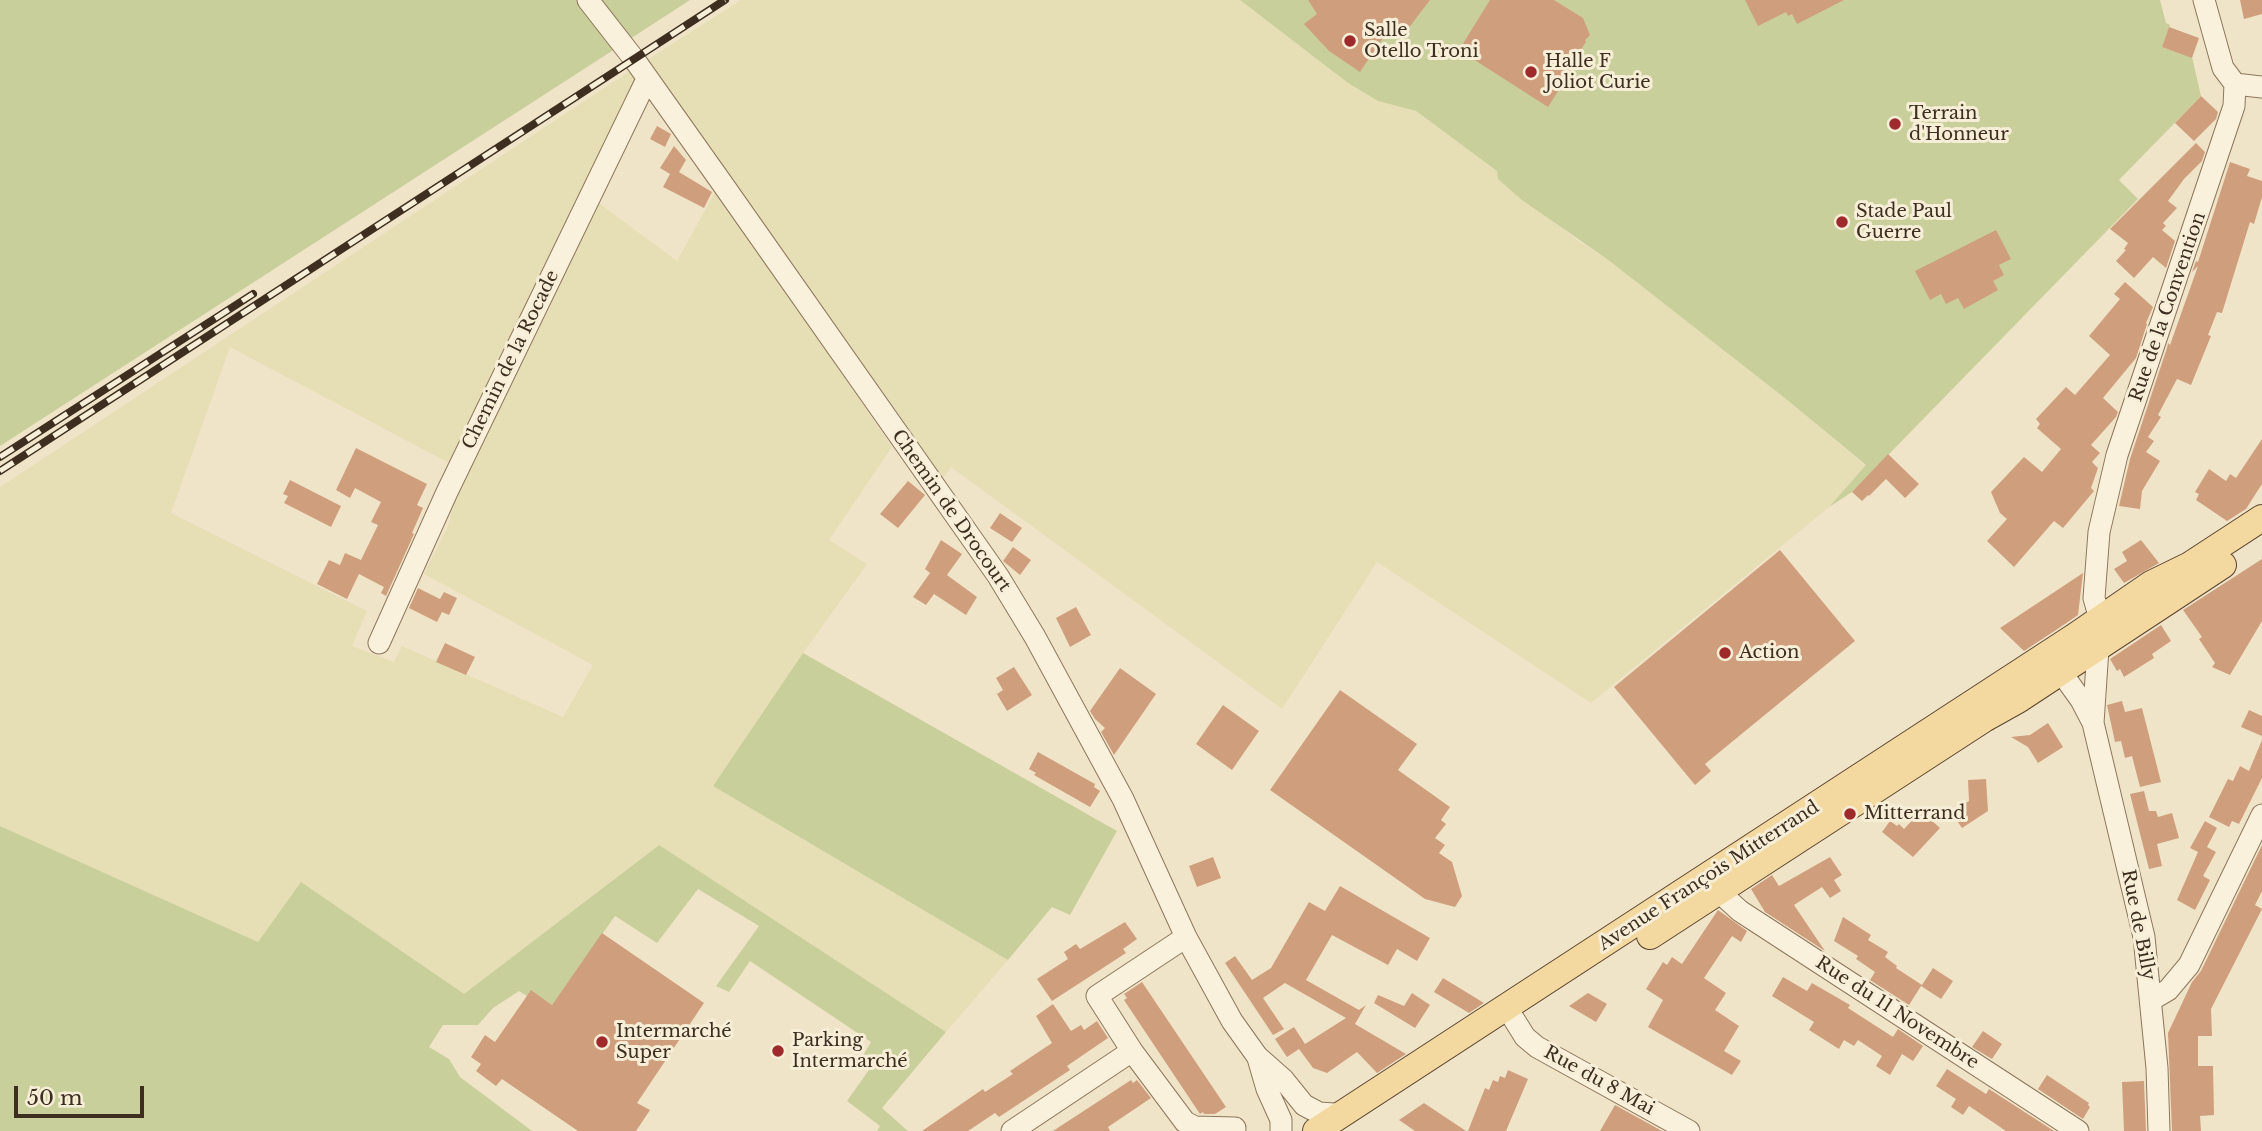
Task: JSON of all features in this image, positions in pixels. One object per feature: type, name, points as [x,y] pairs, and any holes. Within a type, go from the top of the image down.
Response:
[{"type":"main road","name":"Avenue François Mitterrand","points":[[1714,883],[2061,672],[2100,619],[2151,584],[2190,565],[2262,518]]},
{"type":"main road","points":[[2086,641],[2262,539]]},
{"type":"main road","name":"Avenue François Mitterrand","points":[[1316,1131],[1348,1121],[2086,641]]},
{"type":"street","name":"Chemin de Drocourt","points":[[588,0],[647,79],[998,576],[1035,637],[1123,799],[1186,937],[1232,1021],[1257,1056],[1283,1079],[1304,1105],[1309,1131]]},
{"type":"street","points":[[2204,0],[2223,68],[2235,84],[2262,87]]},
{"type":"street","name":"Chemin de la Rocade","points":[[379,643],[447,492],[647,79]]},
{"type":"street","name":"Rue de la Convention","points":[[2100,619],[2094,598],[2099,532],[2117,455],[2219,155],[2234,106],[2235,84]]},
{"type":"street","name":"Rue de Billy","points":[[2086,641],[2093,723],[2144,937],[2157,1068],[2159,1131]]},
{"type":"street","name":"Rue de Billy","points":[[2061,672],[2093,723]]},
{"type":"street","points":[[2151,1000],[2168,990],[2189,965],[2262,815]]},
{"type":"street","name":"Rue du 11 Novembre","points":[[1714,883],[1740,911],[2078,1131]]},
{"type":"street","points":[[1186,937],[1097,996],[1132,1051],[1185,1122],[1195,1127],[1235,1128]]},
{"type":"street","name":"Rue du 8 Mai","points":[[1512,1016],[1525,1037],[1537,1047],[1689,1131]]},
{"type":"street","points":[[1012,1131],[1132,1051]]},
{"type":"street","name":"Chemin de Drocourt","points":[[1257,1056],[1267,1089],[1286,1127]]},
{"type":"street","points":[[1304,1105],[1319,1113],[1334,1114],[1348,1121]]},
{"type":"shaded area","points":[[741,0],[1240,0],[1348,83],[1378,101],[1416,111],[1498,171],[1498,179],[1577,240],[1607,259],[1786,399],[1866,466],[1829,507],[1591,703],[1377,562],[1282,709],[951,467],[942,480],[647,60]]},
{"type":"shaded area","points":[[630,71],[636,79],[451,464],[230,347],[171,513],[367,611],[352,646],[394,662],[402,646],[563,717],[593,665],[424,574],[449,524],[455,486],[596,201],[677,261],[716,190],[892,447],[829,540],[867,564],[713,786],[1008,960],[946,1032],[658,845],[464,995],[302,883],[258,942],[0,826],[0,487]]},
{"type":"green space","points":[[0,0],[577,0],[615,49],[0,446]]},
{"type":"green space","points":[[598,0],[690,0],[630,39]]},
{"type":"green space","name":"Stade Paul Guerre","points":[[1240,0],[2160,0],[2166,23],[2170,25],[2162,47],[2192,57],[2201,96],[2119,180],[2138,199],[1852,492],[1829,507],[1866,465],[1607,259],[1522,200],[1498,179],[1497,171],[1416,111],[1378,101],[1348,83]]},
{"type":"green space","points":[[803,653],[1117,831],[1070,915],[1052,907],[1008,960],[713,786]]},
{"type":"green space","points":[[0,826],[258,942],[301,882],[464,994],[659,845],[946,1032],[882,1108],[908,1131],[877,1131],[880,1126],[847,1101],[871,1067],[861,1059],[871,1042],[750,961],[729,992],[716,986],[759,926],[698,889],[657,943],[615,916],[552,1005],[532,991],[527,996],[519,991],[493,1008],[478,1025],[443,1025],[429,1047],[449,1059],[460,1077],[532,1131],[0,1131]]},
{"type":"building","name":"Salle Otello Troni","points":[[1308,0],[1430,0],[1401,38],[1389,29],[1360,72],[1329,51],[1304,24],[1317,14]]},
{"type":"building","name":"Halle F Joliot Curie","points":[[1490,0],[1554,0],[1583,18],[1590,35],[1585,40],[1582,48],[1584,50],[1548,107],[1459,50]]},
{"type":"building","points":[[1745,0],[1844,0],[1797,24],[1792,14],[1788,16],[1786,12],[1758,26]]},
{"type":"building","points":[[2240,0],[2262,0],[2262,14],[2244,19]]},
{"type":"building","points":[[2169,27],[2199,38],[2192,58],[2162,47]]},
{"type":"building","points":[[2201,96],[2218,112],[2216,119],[2194,141],[2175,123]]},
{"type":"building","points":[[657,126],[671,134],[665,147],[650,139]]},
{"type":"building","points":[[2196,143],[2205,152],[2202,161],[2168,201],[2177,208],[2163,223],[2166,226],[2162,230],[2175,241],[2166,268],[2153,257],[2134,278],[2116,261],[2126,250],[2124,249],[2128,243],[2110,229]]},
{"type":"building","points":[[674,146],[686,160],[679,172],[712,192],[704,208],[663,187],[670,174],[660,168]]},
{"type":"building","points":[[2230,162],[2250,169],[2247,176],[2262,181],[2262,197],[2254,224],[2250,222],[2222,313],[2217,312],[2208,335],[2211,336],[2191,385],[2177,379],[2158,415],[2161,417],[2148,437],[2154,441],[2146,452],[2160,461],[2142,491],[2140,509],[2119,506],[2130,459],[2168,343],[2170,345],[2198,266],[2192,272],[2196,261],[2198,262]]},
{"type":"building","points":[[1996,230],[2011,259],[1999,265],[2004,275],[1993,281],[1998,290],[1964,309],[1958,298],[1946,304],[1941,294],[1930,300],[1915,271]]},
{"type":"building","points":[[2125,282],[2153,307],[2136,358],[2103,398],[2118,412],[2091,445],[2100,453],[2092,462],[2098,468],[2091,488],[2094,491],[2063,528],[2054,521],[2014,567],[1987,541],[2007,519],[2000,513],[1991,492],[2024,457],[2042,472],[2061,449],[2037,428],[2040,424],[2036,419],[2066,387],[2075,395],[2110,355],[2089,336],[2120,299],[2114,294]]},
{"type":"building","points":[[2262,439],[2262,484],[2246,509],[2227,521],[2196,500],[2199,494],[2195,492],[2209,469],[2226,481],[2230,474],[2236,478]]},
{"type":"building","points":[[356,448],[427,484],[417,505],[423,508],[412,533],[414,534],[386,596],[381,593],[384,587],[359,574],[347,599],[317,584],[329,560],[340,565],[345,553],[361,560],[378,525],[371,522],[381,502],[355,488],[350,498],[336,490]]},
{"type":"building","points":[[1888,454],[1919,484],[1905,498],[1886,479],[1862,501],[1852,492]]},
{"type":"building","points":[[290,480],[341,506],[331,527],[284,503],[288,496],[283,494]]},
{"type":"building","points":[[908,481],[925,495],[898,528],[880,514]]},
{"type":"building","points":[[1000,513],[1022,528],[1012,542],[990,528]]},
{"type":"building","points":[[941,540],[962,554],[947,575],[977,597],[966,615],[934,594],[926,605],[913,597],[930,573],[925,569]]},
{"type":"building","points":[[2141,540],[2159,563],[2124,583],[2114,569],[2127,561],[2122,552]]},
{"type":"building","points":[[1013,547],[1031,560],[1020,575],[1003,561]]},
{"type":"building","name":"Action","points":[[1780,550],[1855,641],[1705,764],[1711,771],[1695,785],[1614,687]]},
{"type":"building","points":[[2262,559],[2262,621],[2230,675],[2212,667],[2215,663],[2199,639],[2202,637],[2183,610]]},
{"type":"building","points":[[2083,573],[2078,615],[2065,624],[2024,651],[2000,628]]},
{"type":"building","points":[[418,588],[440,599],[444,592],[457,598],[449,615],[442,612],[437,622],[409,608]]},
{"type":"building","points":[[1076,607],[1091,635],[1070,647],[1056,618]]},
{"type":"building","points":[[2161,625],[2171,641],[2152,654],[2154,658],[2124,677],[2110,659]]},
{"type":"building","points":[[445,643],[475,657],[466,675],[436,662]]},
{"type":"building","points":[[1014,667],[1032,695],[1007,711],[997,694],[1003,690],[996,678]]},
{"type":"building","points":[[1120,668],[1156,694],[1114,755],[1101,732],[1105,728],[1090,711]]},
{"type":"building","points":[[1340,690],[1417,744],[1398,770],[1450,807],[1441,820],[1446,824],[1435,838],[1445,845],[1439,853],[1452,862],[1462,896],[1455,907],[1425,899],[1270,790]]},
{"type":"building","points":[[2122,701],[2125,712],[2142,708],[2161,782],[2140,787],[2132,756],[2125,758],[2121,741],[2115,742],[2107,705]]},
{"type":"building","points":[[1223,705],[1259,731],[1232,770],[1196,744]]},
{"type":"building","points":[[2249,710],[2262,716],[2262,736],[2241,727]]},
{"type":"building","points":[[2048,723],[2063,747],[2038,763],[2028,747],[2011,737],[2030,735]]},
{"type":"building","points":[[2262,740],[2262,778],[2239,824],[2232,821],[2229,827],[2209,817],[2228,779],[2233,781],[2240,766],[2249,771]]},
{"type":"building","points":[[1038,752],[1095,784],[1094,787],[1100,791],[1090,807],[1034,775],[1036,773],[1029,769]]},
{"type":"building","points":[[1986,779],[1988,811],[1962,828],[1951,812],[1969,801],[1968,780]]},
{"type":"building","points":[[2144,791],[2149,811],[2156,811],[2158,817],[2172,813],[2179,838],[2157,844],[2162,866],[2149,869],[2130,794]]},
{"type":"building","points":[[1921,811],[1940,828],[1913,857],[1882,832],[1890,821],[1904,829]]},
{"type":"building","points":[[2205,821],[2217,828],[2207,847],[2216,852],[2203,876],[2210,880],[2195,910],[2177,900],[2198,852],[2190,848]]},
{"type":"building","points":[[2262,845],[2262,891],[2255,905],[2262,909],[2211,1009],[2212,1036],[2198,1036],[2198,1066],[2213,1066],[2214,1115],[2200,1116],[2201,1131],[2172,1131],[2168,1033]]},
{"type":"building","points":[[1213,857],[1221,878],[1197,887],[1189,866]]},
{"type":"building","points":[[1830,857],[1842,875],[1834,880],[1841,891],[1830,898],[1822,887],[1794,905],[1825,951],[1765,912],[1751,889],[1772,875],[1779,886]]},
{"type":"building","points":[[1340,886],[1430,938],[1417,961],[1397,949],[1388,965],[1332,935],[1306,980],[1359,1010],[1366,1005],[1355,1024],[1406,1054],[1377,1073],[1357,1052],[1327,1073],[1313,1068],[1299,1049],[1287,1057],[1275,1039],[1294,1027],[1305,1044],[1346,1018],[1285,983],[1263,998],[1284,1029],[1273,1035],[1225,963],[1235,956],[1252,980],[1271,968],[1309,902],[1325,911]]},
{"type":"building","points":[[1718,910],[1747,931],[1741,942],[1732,936],[1704,978],[1726,993],[1715,1010],[1739,1026],[1724,1051],[1741,1061],[1732,1075],[1648,1027],[1663,1000],[1646,989],[1663,962],[1667,965],[1672,957],[1682,964]]},
{"type":"building","points":[[1843,917],[1871,935],[1868,940],[1888,952],[1885,957],[1897,966],[1896,968],[1922,985],[1933,968],[1953,981],[1941,999],[1921,986],[1909,1005],[1870,980],[1875,972],[1856,959],[1858,956],[1834,941]]},
{"type":"building","points":[[1125,922],[1137,939],[1123,949],[1126,953],[1052,1001],[1037,979],[1068,959],[1064,952],[1076,944],[1080,949]]},
{"type":"building","name":"Intermarché Super","points":[[602,933],[704,1003],[637,1103],[650,1110],[636,1131],[578,1131],[502,1079],[496,1086],[476,1071],[481,1064],[471,1057],[485,1035],[495,1042],[531,990],[552,1005]]},
{"type":"building","points":[[1783,977],[1807,991],[1812,983],[1850,1005],[1848,1008],[1893,1037],[1898,1029],[1923,1046],[1913,1061],[1902,1054],[1890,1075],[1876,1066],[1882,1056],[1858,1040],[1854,1046],[1844,1040],[1839,1049],[1809,1030],[1814,1022],[1772,996]]},
{"type":"building","points":[[1443,978],[1484,1003],[1469,1013],[1434,992]]},
{"type":"building","points":[[1142,982],[1226,1107],[1215,1114],[1200,1114],[1124,1000],[1127,998],[1124,994]]},
{"type":"building","points":[[1412,993],[1430,1005],[1415,1028],[1374,1003],[1378,995],[1404,1006]]},
{"type":"building","points":[[1588,993],[1607,1004],[1596,1022],[1569,1006]]},
{"type":"building","points":[[1053,1004],[1071,1031],[1081,1025],[1084,1030],[1097,1021],[1108,1038],[1067,1066],[1070,1070],[999,1117],[995,1113],[968,1131],[922,1131],[983,1089],[985,1092],[1013,1074],[1010,1071],[1052,1043],[1036,1016]]},
{"type":"building","points":[[1983,1031],[2002,1044],[1992,1059],[1972,1047]]},
{"type":"building","points":[[1947,1069],[1986,1094],[1989,1089],[2054,1131],[2006,1131],[1969,1106],[1963,1115],[1951,1107],[1956,1099],[1936,1086]]},
{"type":"building","points":[[1508,1070],[1528,1079],[1506,1131],[1468,1131],[1485,1088],[1489,1090],[1493,1080],[1498,1082],[1500,1076],[1505,1078]]},
{"type":"building","points":[[2047,1075],[2089,1103],[2090,1107],[2083,1119],[2038,1089]]},
{"type":"building","points":[[1131,1080],[1133,1083],[1137,1080],[1151,1098],[1108,1127],[1110,1131],[1053,1131]]},
{"type":"building","points":[[2144,1081],[2146,1131],[2124,1131],[2122,1082]]},
{"type":"building","points":[[1424,1103],[1466,1131],[1415,1131],[1399,1120]]},
{"type":"building","points":[[1615,1105],[1662,1131],[1600,1131]]},
{"type":"railway","points":[[0,471],[725,0]]},
{"type":"railway","points":[[0,457],[253,294]]},
{"type":"place","name":"Salle Otello Troni","points":[[1350,41]]},
{"type":"place","name":"Halle F Joliot Curie","points":[[1531,72]]},
{"type":"place","name":"Terrain d'Honneur","points":[[1895,124]]},
{"type":"place","name":"Stade Paul Guerre","points":[[1842,222]]},
{"type":"place","name":"Action","points":[[1725,653]]},
{"type":"place","name":"Mitterrand","points":[[1850,814]]},
{"type":"place","name":"Intermarché Super","points":[[602,1042]]},
{"type":"place","name":"Parking Intermarché","points":[[778,1051]]}]
